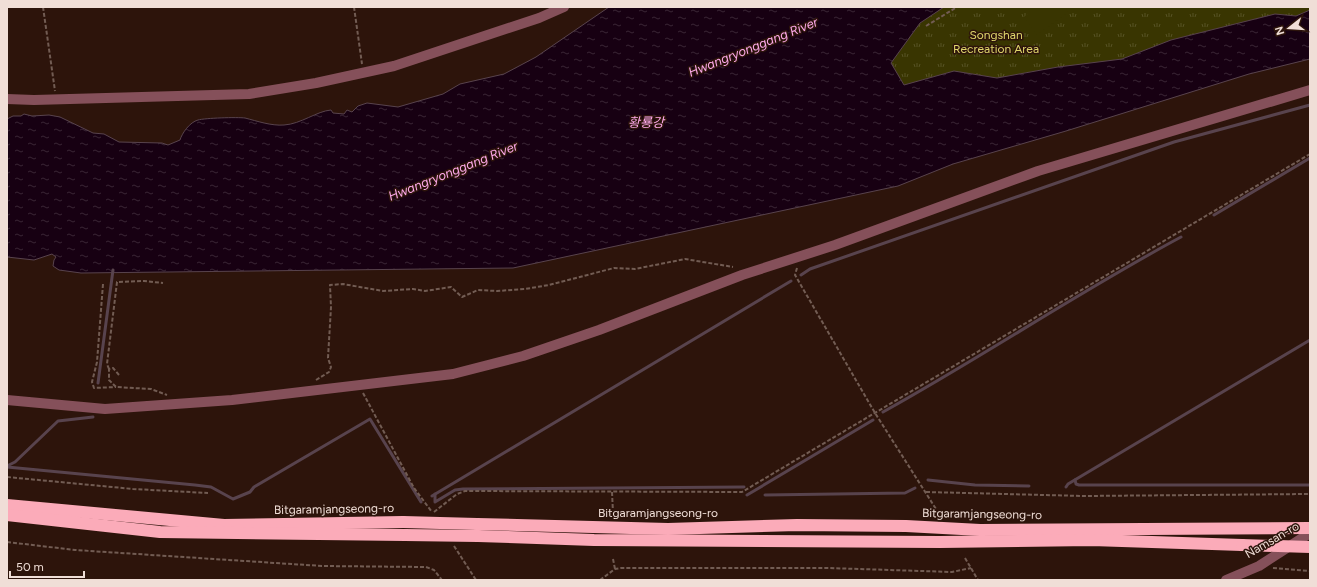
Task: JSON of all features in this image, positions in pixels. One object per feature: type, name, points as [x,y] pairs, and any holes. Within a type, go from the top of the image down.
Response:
[{"type":"highway","name":"Bitgaramjangseong-ro","points":[[7,505],[224,525],[403,522],[594,540],[940,542],[1092,540],[1310,547]]},
{"type":"highway","name":"Bitgaramjangseong-ro","points":[[7,515],[160,532],[405,535],[478,530],[668,529],[797,525],[906,526],[980,530],[1310,528]]},
{"type":"street","points":[[7,99],[56,100],[250,94],[316,83],[394,66],[538,18],[564,7]]},
{"type":"street","points":[[7,400],[105,408],[310,391],[453,374],[523,356],[599,330],[742,276],[835,245],[908,216],[1038,171],[1310,90]]},
{"type":"street","name":"Namsan-ro","points":[[1226,580],[1259,566],[1310,533]]},
{"type":"path","points":[[43,7],[48,52],[56,100]]},
{"type":"path","points":[[354,7],[363,73]]},
{"type":"path","points":[[926,26],[957,7]]},
{"type":"path","points":[[359,386],[414,488],[433,513],[457,494],[465,492],[742,492],[1310,154]]},
{"type":"path","points":[[310,391],[312,383],[329,372],[331,367],[328,358],[331,307],[330,286],[343,284],[383,291],[414,289],[425,291],[452,288],[462,297],[478,290],[497,291],[525,289],[549,285],[614,268],[635,269],[685,259],[740,269],[742,276]]},
{"type":"path","points":[[799,265],[795,275],[875,413],[936,509]]},
{"type":"path","points":[[116,387],[109,380],[109,369],[107,364],[117,282],[144,280],[163,282]]},
{"type":"path","points":[[103,284],[96,362],[92,382],[94,388],[116,387],[151,389],[163,392],[177,403]]},
{"type":"path","points":[[109,369],[113,368],[119,375]]},
{"type":"path","points":[[7,477],[133,490],[208,493]]},
{"type":"path","points":[[612,492],[613,513]]},
{"type":"path","points":[[926,492],[1084,496],[1310,494]]},
{"type":"path","points":[[7,542],[74,550],[322,566],[426,567],[434,570],[442,580]]},
{"type":"path","points":[[454,545],[475,579],[471,580]]},
{"type":"path","points":[[965,558],[978,580]]},
{"type":"path","points":[[613,559],[615,569]]},
{"type":"path","points":[[1259,566],[1310,572]]},
{"type":"path","points":[[600,580],[615,569],[828,568],[952,572],[971,568]]},
{"type":"green space","name":"Songshan Recreation Area","points":[[944,7],[1310,7],[1310,10],[1296,16],[1275,14],[1171,40],[1122,59],[1058,67],[997,78],[954,71],[904,85],[891,63],[920,23]]},
{"type":"green space","points":[[1027,7],[1065,7],[1068,12],[1037,35],[1024,17],[1030,12]]},
{"type":"water","name":"황룡강","points":[[609,7],[944,7],[920,23],[891,63],[904,85],[954,71],[997,78],[1058,67],[1122,59],[1171,40],[1275,14],[1296,16],[1310,10],[1310,59],[1249,74],[1066,131],[953,164],[898,186],[513,268],[81,273],[59,270],[53,266],[56,257],[52,254],[34,260],[7,257],[7,119],[13,116],[21,116],[24,114],[32,116],[49,115],[60,117],[93,133],[104,134],[119,142],[162,143],[168,145],[180,140],[184,131],[189,125],[202,119],[245,118],[269,124],[284,125],[331,110],[333,113],[344,114],[347,110],[352,112],[358,106],[367,103],[398,107],[443,94],[460,84],[504,74],[536,57]]},
{"type":"waterway","points":[[801,275],[810,269],[1174,142],[1310,105]]},
{"type":"waterway","points":[[1214,215],[1310,158]]},
{"type":"waterway","points":[[883,412],[958,369],[1106,279],[1181,237]]},
{"type":"waterway","points":[[98,383],[113,270]]},
{"type":"waterway","points":[[432,496],[791,281]]},
{"type":"waterway","points":[[1066,487],[1068,484],[1310,340]]},
{"type":"waterway","points":[[7,466],[15,462],[58,421],[93,417]]},
{"type":"waterway","points":[[7,467],[211,487],[233,499],[250,492],[254,487],[370,419],[421,502]]},
{"type":"waterway","points":[[747,495],[873,420]]},
{"type":"waterway","points":[[928,480],[975,485],[1029,486]]},
{"type":"waterway","points":[[1075,480],[1076,484],[1079,485],[1310,485]]},
{"type":"waterway","points":[[435,494],[435,502],[455,490],[463,489],[744,487]]},
{"type":"waterway","points":[[765,495],[905,493],[915,488]]},
{"type":"water label","name":"Hwangryonggang River","points":[[753,47]]},
{"type":"water label","name":"Hwangryonggang River","points":[[453,171]]}]
